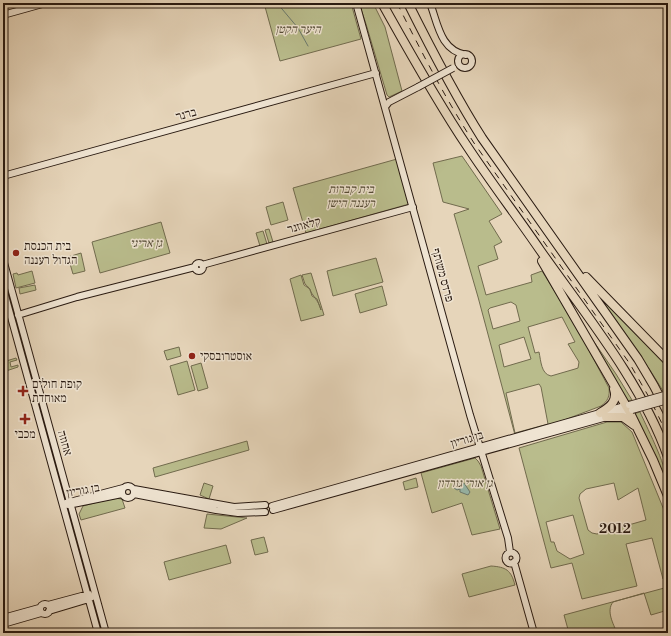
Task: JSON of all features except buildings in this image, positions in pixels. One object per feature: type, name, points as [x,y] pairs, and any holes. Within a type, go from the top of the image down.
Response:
[{"type":"highway","points":[[382,3],[432,90],[468,147],[633,383],[652,419],[668,457]]},
{"type":"highway","points":[[388,3],[432,90]]},
{"type":"highway","points":[[408,3],[452,90],[482,138],[638,359],[668,413]]},
{"type":"highway","points":[[412,3],[452,90]]},
{"type":"highway","points":[[516,186],[578,268],[606,299],[668,361]]},
{"type":"highway","points":[[517,218],[629,408],[668,496]]},
{"type":"highway","points":[[603,415],[612,405],[615,397],[614,387],[607,373]]},
{"type":"highway","points":[[603,415],[619,416],[629,421],[644,441]]},
{"type":"street","points":[[3,15],[46,3]]},
{"type":"street","name":"פרדס משותף","points":[[356,3],[480,449],[508,538],[510,552],[506,554],[505,559],[509,563],[514,562],[534,633]]},
{"type":"street","points":[[430,3],[444,41],[454,50],[470,57],[471,63],[467,68],[459,63],[454,50]]},
{"type":"street","points":[[385,107],[389,102],[453,68],[459,63],[461,56],[466,55]]},
{"type":"street","name":"ברנר","points":[[3,176],[376,73]]},
{"type":"street","points":[[382,95],[390,98],[418,87]]},
{"type":"street","name":"קלאוזנר","points":[[18,315],[77,297],[195,266],[197,270],[200,270],[202,265],[413,207]]},
{"type":"street","name":"אחוזה","points":[[3,259],[106,633]]},
{"type":"street","name":"אחוזה","points":[[3,288],[98,633]]},
{"type":"street","name":"בן גוריון","points":[[629,408],[668,394]]},
{"type":"street","name":"בן גוריון","points":[[134,492],[234,507],[265,509],[267,504],[272,508],[603,415],[668,400]]},
{"type":"street","points":[[128,485],[134,492],[131,497],[128,498],[125,497],[122,491],[128,485]]},
{"type":"street","name":"בן גוריון","points":[[63,505],[122,491]]},
{"type":"street","points":[[67,492],[82,500],[74,518]]},
{"type":"street","points":[[79,599],[85,584]]},
{"type":"street","points":[[3,624],[40,611],[43,604],[48,608],[95,594]]},
{"type":"street","points":[[79,599],[92,610]]},
{"type":"street","points":[[3,618],[40,611]]},
{"type":"green space","name":"היער הקטן","points":[[264,3],[351,3],[361,39],[280,61]]},
{"type":"green space","points":[[359,3],[373,3],[385,27],[402,91],[389,97],[387,95]]},
{"type":"green space","points":[[462,156],[502,214],[489,221],[502,242],[494,246],[498,259],[478,266],[486,295],[532,282],[531,275],[542,271],[575,324],[609,388],[608,398],[601,406],[551,425],[515,435],[454,214],[469,209],[443,202],[433,163]],"holes":[[[511,302],[516,305],[520,321],[493,329],[488,310],[490,308]],[[562,317],[575,342],[568,344],[579,362],[578,368],[551,376],[545,373],[542,367],[539,352],[535,353],[528,327]],[[524,337],[531,359],[504,367],[499,345]],[[539,384],[541,387],[548,424],[515,433],[506,393]]]},
{"type":"green space","name":"בית קברות רעננה הישן","points":[[397,159],[409,204],[306,233],[293,188]]},
{"type":"green space","points":[[283,202],[288,220],[271,225],[266,207]]},
{"type":"green space","name":"גן אריגי","points":[[161,222],[170,253],[100,273],[92,242]]},
{"type":"green space","points":[[269,229],[273,242],[269,243],[265,230]]},
{"type":"green space","points":[[263,231],[267,244],[260,246],[256,233]]},
{"type":"green space","points":[[81,253],[85,271],[73,274],[68,257]]},
{"type":"green space","points":[[376,258],[383,282],[333,296],[327,271]]},
{"type":"green space","points":[[32,271],[35,283],[16,288],[13,274],[17,273],[18,275]]},
{"type":"green space","points":[[311,273],[324,315],[301,321],[290,279],[301,275],[304,285],[309,288],[305,284],[302,275]]},
{"type":"green space","points":[[585,280],[668,365],[668,390],[663,391],[650,370]]},
{"type":"green space","points":[[35,285],[36,290],[20,294],[19,288]]},
{"type":"green space","points":[[382,286],[387,305],[360,313],[355,294]]},
{"type":"green space","points":[[577,317],[616,374],[632,400],[626,401]]},
{"type":"green space","points":[[179,347],[181,356],[167,360],[164,351]]},
{"type":"green space","points":[[16,358],[17,360],[10,362],[11,367],[18,365],[18,367],[3,372],[3,362]]},
{"type":"green space","points":[[187,361],[195,390],[178,395],[170,366]]},
{"type":"green space","points":[[201,363],[208,388],[198,391],[191,366]]},
{"type":"green space","points":[[640,412],[662,460],[668,488],[633,414]]},
{"type":"green space","points":[[607,422],[621,422],[632,432],[666,515],[668,526],[668,578],[663,579],[652,538],[626,544],[637,586],[582,599],[572,563],[551,568],[519,448]],"holes":[[[614,483],[618,500],[638,488],[646,520],[597,534],[592,533],[588,530],[579,498],[580,494],[586,489]],[[573,515],[584,554],[570,559],[557,551],[554,542],[551,542],[546,522]]]},
{"type":"green space","points":[[247,441],[249,450],[155,477],[153,468]]},
{"type":"green space","name":"גן אורי גורדון","points":[[475,458],[481,466],[500,529],[472,535],[462,503],[432,513],[421,473]]},
{"type":"green space","points":[[416,478],[418,487],[405,490],[403,482]]},
{"type":"green space","points":[[204,483],[213,486],[209,499],[200,495]]},
{"type":"green space","points":[[113,498],[122,499],[125,508],[81,520],[79,514],[83,506]]},
{"type":"green space","points":[[207,514],[247,518],[221,529],[204,528]]},
{"type":"green space","points":[[264,537],[268,552],[255,555],[251,540]]},
{"type":"green space","points":[[226,545],[231,563],[169,580],[164,562]]},
{"type":"green space","points":[[491,566],[501,567],[507,570],[512,576],[515,585],[469,597],[462,574]]},
{"type":"green space","points":[[668,587],[668,610],[651,615],[644,593]]},
{"type":"green space","points":[[622,599],[613,602],[610,609],[611,617],[617,633],[569,633],[564,615]]},
{"type":"shaded area","points":[[464,483],[470,492],[468,495],[460,492],[460,489],[457,490],[454,488],[456,484]]},
{"type":"waterway","points":[[277,3],[298,28],[308,46]]},
{"type":"railway","points":[[397,3],[463,126],[630,364],[650,399],[668,436]]},
{"type":"place","name":"בית הכנסת הגדול רעננה","points":[[16,253]]},
{"type":"place","name":"אוסטרובסקי","points":[[192,356]]},
{"type":"place","name":"קופת חולים מאוחדת","points":[[23,391]]},
{"type":"place","name":"מכבי","points":[[25,419]]},
{"type":"district","name":"2012","points":[[615,528]]}]
